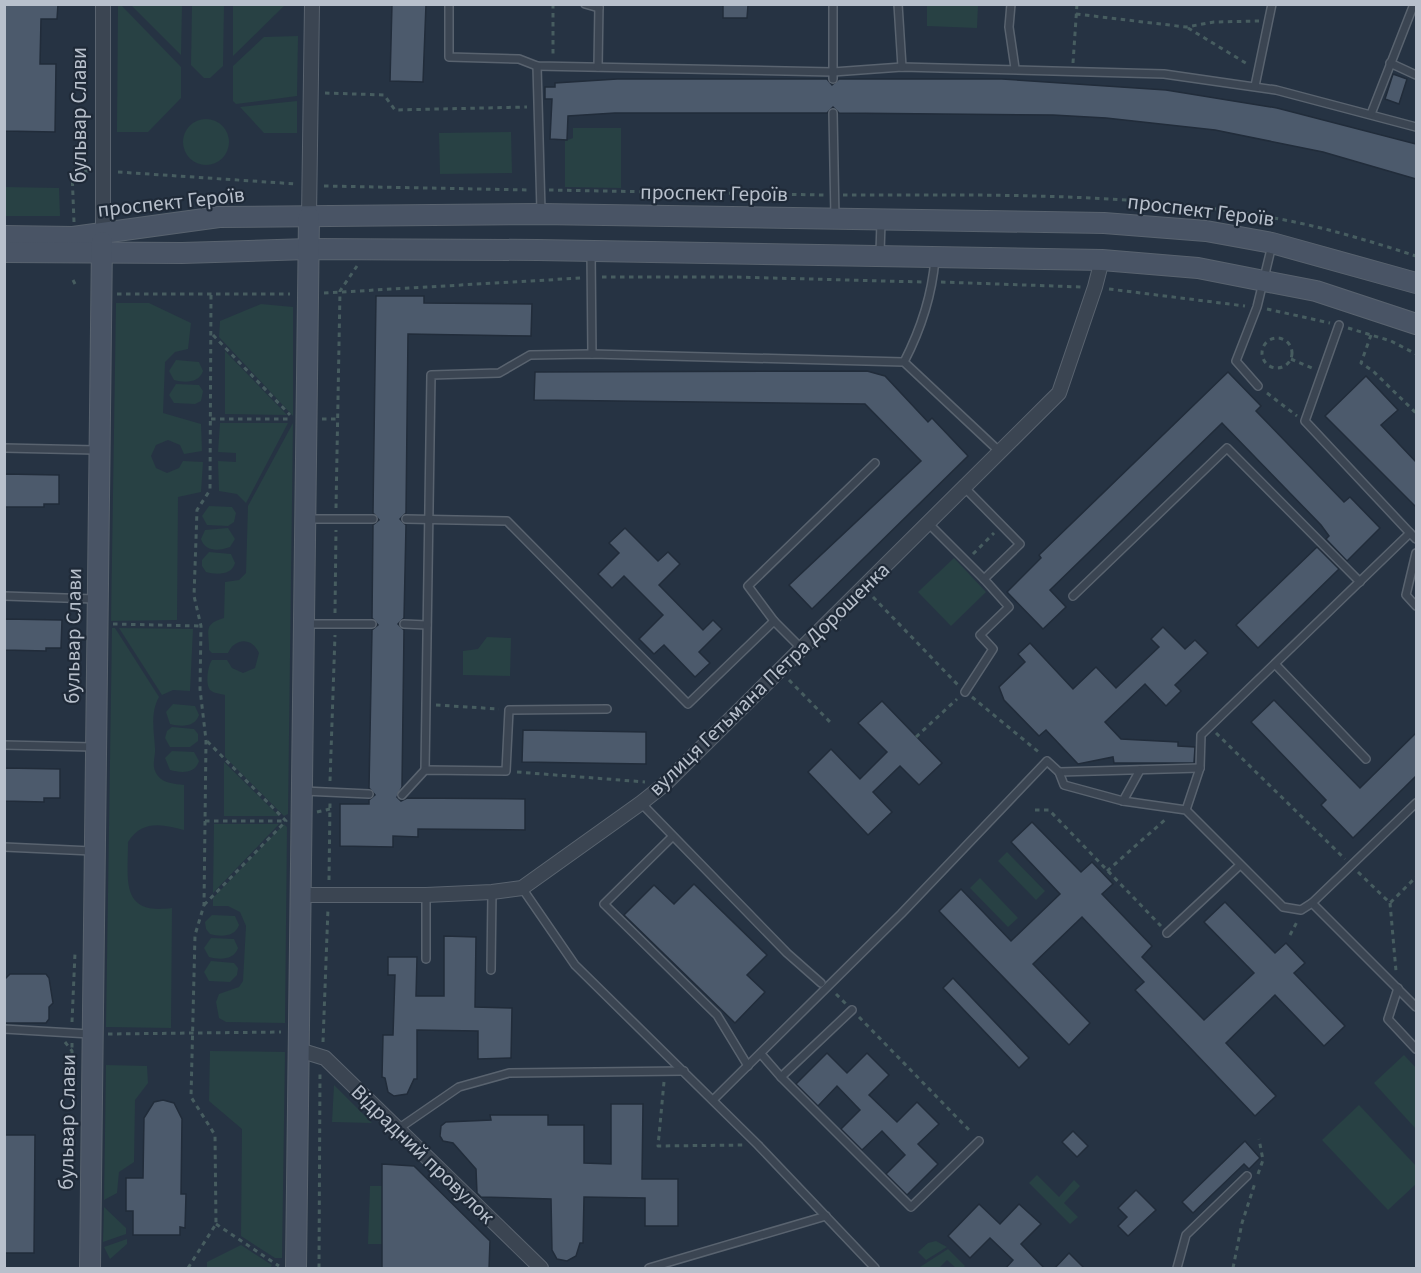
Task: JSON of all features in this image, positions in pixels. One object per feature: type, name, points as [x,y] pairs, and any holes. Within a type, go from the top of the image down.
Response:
[{"type":"main road","name":"проспект Героїв","points":[[4,252],[102,243],[219,217],[541,214],[1104,223],[1206,231],[1272,243],[1416,283]]},
{"type":"main road","points":[[296,1269],[300,895],[293,818],[302,791],[309,217]]},
{"type":"main road","name":"проспект Героїв","points":[[4,236],[73,237],[182,253],[308,249],[591,251],[1102,260],[1198,268],[1316,291],[1416,324]]},
{"type":"main road","name":"бульвар Слави","points":[[90,1269],[102,243]]},
{"type":"street","name":"бульвар Слави","points":[[102,243],[103,4]]},
{"type":"street","points":[[309,217],[312,4]]},
{"type":"street","name":"вулиця Гетьмана Петра Дорошенка","points":[[300,895],[426,895],[492,892],[522,888],[641,803],[664,784],[1059,393],[1102,260]]},
{"type":"street","name":"Відрадний провулок","points":[[299,1041],[325,1058],[541,1269]]},
{"type":"lane","points":[[449,4],[449,57],[519,59],[537,66],[553,67],[833,75],[902,67],[1015,68],[1164,74],[1255,86],[1416,127]]},
{"type":"lane","points":[[585,4],[599,6],[598,68]]},
{"type":"lane","points":[[832,4],[833,75]]},
{"type":"lane","points":[[898,4],[902,67]]},
{"type":"lane","points":[[1011,4],[1009,27],[1015,68]]},
{"type":"lane","points":[[1255,86],[1272,4]]},
{"type":"lane","points":[[1371,114],[1414,4]]},
{"type":"lane","points":[[1390,63],[1416,75]]},
{"type":"lane","points":[[537,66],[541,214]]},
{"type":"lane","points":[[833,113],[835,219]]},
{"type":"lane","points":[[880,256],[881,219]]},
{"type":"lane","points":[[1258,386],[1236,361],[1257,307],[1272,243]]},
{"type":"lane","points":[[591,251],[592,354]]},
{"type":"lane","points":[[904,362],[914,342],[933,282],[935,258]]},
{"type":"lane","points":[[1339,325],[1305,421],[1416,539]]},
{"type":"lane","points":[[402,795],[425,770],[431,375],[499,373],[530,355],[592,354],[904,362],[1000,452]]},
{"type":"lane","points":[[4,448],[99,450]]},
{"type":"lane","points":[[1073,596],[1227,448],[1360,582]]},
{"type":"lane","points":[[801,648],[774,621],[748,585],[875,463]]},
{"type":"lane","points":[[964,487],[1020,544],[984,579]]},
{"type":"lane","points":[[305,519],[373,519]]},
{"type":"lane","points":[[406,519],[507,522],[688,704],[774,621]]},
{"type":"lane","points":[[928,523],[1009,607],[980,635],[993,649],[965,692]]},
{"type":"lane","points":[[1186,810],[1200,768],[1201,735],[1410,533]]},
{"type":"lane","points":[[1416,554],[1406,596],[1416,606]]},
{"type":"lane","points":[[4,596],[97,599]]},
{"type":"lane","points":[[304,624],[372,624]]},
{"type":"lane","points":[[404,624],[428,625]]},
{"type":"lane","points":[[1275,664],[1366,759]]},
{"type":"lane","points":[[425,770],[506,771],[509,710],[607,708]]},
{"type":"lane","points":[[4,745],[96,747]]},
{"type":"lane","points":[[712,1100],[761,1054],[825,984],[1047,760],[1059,772],[1064,785],[1123,801],[1186,810],[1283,907],[1301,910],[1312,903],[1416,803]]},
{"type":"lane","points":[[1059,772],[1200,768]]},
{"type":"lane","points":[[1123,801],[1140,770]]},
{"type":"lane","points":[[302,791],[369,794]]},
{"type":"lane","points":[[641,803],[787,953],[825,984]]},
{"type":"lane","points":[[672,837],[603,904],[717,1015],[748,1066]]},
{"type":"lane","points":[[4,847],[94,851]]},
{"type":"lane","points":[[1167,933],[1240,865]]},
{"type":"lane","points":[[522,888],[575,964],[758,1145],[875,1269]]},
{"type":"lane","points":[[491,970],[492,892]]},
{"type":"lane","points":[[426,895],[426,959]]},
{"type":"lane","points":[[1312,903],[1416,1007]]},
{"type":"lane","points":[[1398,988],[1388,1019],[1416,1049]]},
{"type":"lane","points":[[781,1077],[852,1010]]},
{"type":"lane","points":[[4,1029],[92,1034]]},
{"type":"lane","points":[[761,1054],[911,1208],[979,1141]]},
{"type":"lane","points":[[398,1129],[459,1087],[509,1073],[684,1071]]},
{"type":"lane","points":[[1177,1269],[1186,1235],[1247,1176]]},
{"type":"lane","points":[[649,1269],[826,1216]]},
{"type":"path","points":[[553,4],[553,67]]},
{"type":"path","points":[[1073,70],[1077,4]]},
{"type":"path","points":[[1076,14],[1186,27],[1214,22],[1270,20]]},
{"type":"path","points":[[1186,27],[1258,72]]},
{"type":"path","points":[[311,93],[384,95],[395,110],[538,107]]},
{"type":"path","points":[[74,223],[72,171],[104,171],[358,187],[1102,199],[1262,216],[1381,244],[1416,256]]},
{"type":"path","points":[[358,187],[358,197]]},
{"type":"path","points":[[319,1269],[322,1140],[320,1056],[325,1033],[340,291],[357,266]]},
{"type":"path","points":[[321,293],[592,278],[735,277],[1095,287],[1257,307],[1371,334],[1416,354]]},
{"type":"path","points":[[73,280],[76,286]]},
{"type":"path","points":[[115,294],[290,294]]},
{"type":"path","points":[[188,1269],[216,1224],[215,1135],[191,1097],[195,935],[204,906],[206,740],[200,689],[201,626],[194,596],[197,510],[210,490],[212,334],[210,294]]},
{"type":"path","points":[[211,419],[294,419],[212,334]]},
{"type":"path","points":[[1371,334],[1361,363],[1373,371],[1416,413]]},
{"type":"path","points":[[1275,339],[1285,341],[1292,349],[1291,359],[1281,368],[1272,367],[1264,361],[1264,347],[1275,339]]},
{"type":"path","points":[[1291,359],[1322,372]]},
{"type":"path","points":[[1258,386],[1305,421]]},
{"type":"path","points":[[306,419],[338,419]]},
{"type":"path","points":[[966,560],[1002,526]]},
{"type":"path","points":[[863,587],[965,692],[1033,745],[1047,760]]},
{"type":"path","points":[[97,621],[201,626]]},
{"type":"path","points":[[780,670],[830,722]]},
{"type":"path","points":[[916,736],[965,692]]},
{"type":"path","points":[[426,704],[509,710]]},
{"type":"path","points":[[1210,727],[1389,903],[1398,988]]},
{"type":"path","points":[[206,740],[293,818]]},
{"type":"path","points":[[506,771],[664,784]]},
{"type":"path","points":[[205,821],[293,818],[330,808]]},
{"type":"path","points":[[1107,871],[1178,809]]},
{"type":"path","points":[[1035,810],[1049,810],[1167,933]]},
{"type":"path","points":[[204,906],[293,818]]},
{"type":"path","points":[[1389,903],[1416,877]]},
{"type":"path","points":[[1290,935],[1301,916]]},
{"type":"path","points":[[825,984],[979,1141]]},
{"type":"path","points":[[92,1034],[192,1035],[299,1041],[325,1033]]},
{"type":"path","points":[[664,1071],[658,1146],[758,1145]]},
{"type":"path","points":[[1233,1269],[1242,1223],[1263,1160],[1259,1140]]},
{"type":"path","points":[[216,1224],[283,1269]]},
{"type":"green space","points":[[118,5],[121,5],[181,67],[181,98],[148,132],[117,132]]},
{"type":"green space","points":[[131,5],[182,5],[181,55]]},
{"type":"green space","points":[[192,5],[224,5],[223,66],[210,78],[204,78],[191,65]]},
{"type":"green space","points":[[233,5],[285,5],[233,56]]},
{"type":"green space","points":[[927,5],[978,5],[977,28],[927,26]]},
{"type":"green space","points":[[298,36],[297,96],[236,104],[233,101],[233,66],[264,37]]},
{"type":"green space","points":[[297,101],[297,133],[264,133],[240,107]]},
{"type":"green space","points":[[206,119],[222,126],[229,142],[222,158],[206,165],[190,158],[183,142],[190,126]]},
{"type":"green space","points":[[573,128],[621,128],[621,188],[565,187],[565,141],[573,138]]},
{"type":"green space","points":[[511,132],[512,173],[440,174],[439,133]]},
{"type":"green space","points":[[5,187],[59,188],[60,216],[5,216]]},
{"type":"green space","points":[[116,303],[149,303],[191,323],[188,349],[175,352],[165,362],[163,413],[201,424],[202,451],[184,454],[180,445],[168,440],[156,445],[151,456],[156,468],[167,473],[179,468],[183,461],[203,462],[201,492],[178,497],[177,620],[111,621]]},
{"type":"green space","points":[[261,304],[293,307],[293,416],[219,337],[220,321]]},
{"type":"green space","points":[[225,351],[287,415],[225,414]]},
{"type":"green space","points":[[176,360],[199,362],[203,371],[201,375],[191,381],[174,380],[169,371]]},
{"type":"green space","points":[[176,384],[199,385],[203,391],[201,401],[195,404],[174,403],[169,395]]},
{"type":"green space","points":[[220,423],[288,423],[246,503],[237,494],[219,491],[218,461],[236,462],[236,453],[218,452]]},
{"type":"green space","points":[[293,423],[288,814],[284,816],[225,757],[225,695],[215,693],[208,687],[208,670],[212,660],[227,660],[232,668],[243,673],[255,668],[259,653],[252,644],[243,641],[235,644],[228,653],[212,653],[209,650],[208,633],[210,625],[224,618],[225,582],[239,580],[246,573],[248,506]]},
{"type":"green space","points":[[209,506],[232,507],[236,513],[234,522],[228,526],[207,525],[202,516]]},
{"type":"green space","points":[[228,528],[235,539],[230,547],[209,548],[201,539],[205,530]]},
{"type":"green space","points":[[209,552],[231,554],[235,563],[231,570],[215,574],[206,572],[202,566],[202,560]]},
{"type":"green space","points":[[954,558],[986,592],[951,626],[918,592]]},
{"type":"green space","points":[[112,628],[115,628],[159,697],[156,703],[153,729],[156,772],[166,782],[184,785],[184,830],[160,825],[146,827],[128,842],[128,882],[135,900],[143,906],[155,909],[172,908],[171,1028],[106,1027]]},
{"type":"green space","points":[[119,628],[193,629],[190,691],[173,690],[162,695]]},
{"type":"green space","points":[[487,637],[511,638],[510,676],[463,675],[463,651],[478,649]]},
{"type":"green space","points":[[173,704],[195,706],[199,715],[197,719],[188,725],[170,724],[166,712]]},
{"type":"green space","points":[[172,727],[194,729],[198,734],[198,741],[190,747],[170,747],[165,738],[167,731]]},
{"type":"green space","points":[[172,751],[194,752],[199,761],[187,772],[170,770],[165,758]]},
{"type":"green space","points":[[224,762],[279,816],[224,816]]},
{"type":"green space","points":[[214,824],[279,824],[213,893]]},
{"type":"green space","points":[[284,824],[287,827],[285,1023],[226,1022],[219,1018],[216,1002],[219,994],[239,987],[243,981],[246,926],[240,912],[228,906],[213,906],[213,898]]},
{"type":"green space","points":[[1007,852],[1045,891],[1036,900],[998,861]]},
{"type":"green space","points":[[980,878],[1018,918],[1008,927],[970,888]]},
{"type":"green space","points":[[212,915],[235,916],[239,925],[231,934],[219,936],[210,934],[205,922]]},
{"type":"green space","points":[[211,938],[234,939],[238,948],[230,957],[218,959],[209,957],[204,948]]},
{"type":"green space","points":[[211,961],[234,963],[238,968],[237,975],[230,982],[209,981],[204,972]]},
{"type":"green space","points":[[210,1051],[285,1052],[282,1258],[275,1258],[241,1236],[242,1129],[209,1101]]},
{"type":"green space","points":[[1404,1055],[1416,1068],[1416,1129],[1374,1083]]},
{"type":"green space","points":[[106,1065],[147,1066],[148,1083],[135,1100],[134,1162],[119,1172],[117,1193],[104,1200]]},
{"type":"green space","points":[[334,1085],[372,1123],[332,1122]]},
{"type":"green space","points":[[1359,1105],[1416,1166],[1416,1184],[1388,1210],[1322,1140]]},
{"type":"green space","points":[[1037,1175],[1059,1197],[1074,1180],[1080,1186],[1064,1203],[1078,1217],[1070,1224],[1029,1183]]},
{"type":"green space","points":[[370,1186],[382,1186],[382,1244],[368,1244]]},
{"type":"green space","points":[[104,1207],[126,1228],[126,1234],[103,1242]]},
{"type":"green space","points":[[127,1239],[127,1244],[110,1259],[104,1247]]},
{"type":"green space","points":[[936,1241],[947,1247],[926,1260],[918,1252],[928,1243]]},
{"type":"green space","points":[[241,1245],[272,1265],[270,1268],[207,1268],[207,1262]]},
{"type":"green space","points":[[948,1249],[965,1266],[963,1268],[956,1268],[947,1260],[939,1268],[920,1267]]},
{"type":"building","points":[[4,4],[58,4],[57,19],[41,19],[40,64],[56,64],[55,132],[4,131]]},
{"type":"building","points":[[392,4],[426,4],[423,82],[390,81]]},
{"type":"building","points":[[723,4],[748,5],[747,18],[723,18]]},
{"type":"building","points":[[1393,74],[1407,79],[1399,104],[1385,99]]},
{"type":"building","points":[[617,79],[827,79],[832,85],[839,79],[1002,79],[1166,90],[1277,108],[1416,144],[1416,179],[1323,152],[1215,130],[1106,118],[1053,115],[839,113],[833,107],[827,113],[615,113],[568,116],[567,140],[550,139],[552,99],[545,99],[545,87],[555,87],[555,83]]},
{"type":"building","points":[[376,296],[424,296],[424,303],[532,304],[531,336],[408,334],[406,513],[400,519],[406,525],[404,618],[398,624],[404,630],[402,787],[397,797],[401,801],[407,798],[525,799],[525,830],[418,829],[418,837],[393,836],[393,847],[340,846],[340,804],[369,804],[369,800],[375,795],[369,788],[372,630],[378,625],[372,618],[373,525],[379,520],[373,513]]},
{"type":"building","points":[[867,371],[885,376],[928,422],[932,418],[968,456],[812,609],[789,585],[921,461],[865,404],[534,400],[535,372]]},
{"type":"building","points":[[1228,372],[1261,406],[1256,411],[1344,502],[1350,497],[1380,528],[1347,561],[1326,539],[1329,536],[1321,525],[1222,423],[1050,590],[1066,607],[1043,629],[1007,592],[1041,558],[1039,555]]},
{"type":"building","points":[[1366,376],[1398,410],[1381,425],[1416,462],[1416,507],[1325,416]]},
{"type":"building","points":[[4,474],[59,475],[59,504],[44,504],[44,507],[4,507]]},
{"type":"building","points":[[625,528],[658,561],[668,552],[680,564],[659,585],[703,630],[713,620],[722,629],[699,652],[710,663],[695,677],[664,645],[654,654],[639,639],[663,615],[624,576],[612,588],[598,574],[619,553],[609,543]]},
{"type":"building","points":[[1317,547],[1339,569],[1258,648],[1236,625]]},
{"type":"building","points":[[4,619],[62,620],[61,648],[46,648],[46,651],[4,650]]},
{"type":"building","points":[[1163,627],[1185,649],[1195,640],[1208,653],[1175,685],[1181,691],[1166,706],[1145,684],[1105,722],[1121,739],[1178,742],[1178,746],[1195,747],[1194,763],[1114,763],[1113,757],[1078,764],[1046,730],[1039,736],[1004,700],[999,687],[1025,662],[1018,654],[1030,643],[1073,689],[1096,667],[1116,688],[1159,647],[1151,639]]},
{"type":"building","points":[[1274,700],[1360,788],[1416,733],[1416,776],[1353,838],[1321,805],[1326,800],[1251,722]]},
{"type":"building","points":[[882,701],[942,763],[919,785],[900,766],[873,792],[892,812],[868,835],[808,772],[831,749],[860,779],[887,752],[858,723]]},
{"type":"building","points":[[523,730],[646,732],[646,764],[522,762]]},
{"type":"building","points":[[4,768],[60,769],[60,798],[44,798],[44,802],[4,801]]},
{"type":"building","points":[[1032,822],[1081,872],[1092,862],[1113,884],[1102,894],[1152,946],[1142,957],[1204,1020],[1254,973],[1204,922],[1225,902],[1275,953],[1286,943],[1305,963],[1294,973],[1345,1026],[1324,1046],[1275,995],[1226,1043],[1276,1096],[1255,1116],[1135,990],[1144,982],[1082,917],[1033,964],[1090,1023],[1069,1045],[939,911],[961,889],[1011,941],[1060,894],[1011,842]]},
{"type":"building","points":[[694,884],[767,955],[747,975],[765,992],[735,1023],[624,915],[654,885],[674,904]]},
{"type":"building","points":[[444,936],[476,937],[475,1007],[512,1008],[511,1058],[478,1059],[478,1031],[417,1030],[417,1079],[414,1079],[407,1094],[394,1096],[388,1092],[385,1078],[382,1077],[383,1035],[393,1035],[395,975],[388,975],[388,957],[417,957],[416,996],[444,996]]},
{"type":"building","points":[[10,974],[46,974],[49,978],[53,1003],[49,1007],[49,1019],[46,1023],[4,1023],[4,980]]},
{"type":"building","points":[[953,978],[1029,1058],[1019,1068],[943,988]]},
{"type":"building","points":[[827,1053],[847,1073],[867,1053],[889,1075],[869,1095],[897,1122],[917,1102],[939,1124],[918,1144],[938,1164],[907,1195],[886,1174],[905,1155],[882,1131],[862,1150],[841,1129],[860,1110],[837,1086],[818,1106],[796,1084]]},
{"type":"building","points":[[163,1100],[174,1103],[182,1119],[181,1194],[186,1194],[185,1228],[180,1227],[180,1235],[133,1235],[133,1211],[126,1211],[126,1178],[143,1178],[144,1118],[154,1102]]},
{"type":"building","points":[[611,1104],[643,1104],[642,1179],[678,1179],[678,1226],[645,1226],[645,1198],[584,1197],[583,1243],[580,1243],[576,1256],[567,1261],[557,1259],[552,1250],[551,1199],[481,1197],[477,1193],[476,1169],[453,1143],[443,1141],[440,1136],[441,1126],[446,1122],[491,1120],[490,1115],[548,1115],[548,1125],[584,1125],[584,1163],[611,1164]]},
{"type":"building","points":[[1073,1131],[1088,1146],[1077,1157],[1062,1142]]},
{"type":"building","points":[[4,1135],[35,1135],[34,1253],[4,1253]]},
{"type":"building","points":[[1245,1141],[1260,1158],[1249,1169],[1244,1164],[1193,1213],[1182,1202]]},
{"type":"building","points":[[382,1164],[414,1166],[490,1241],[489,1269],[382,1269]]},
{"type":"building","points":[[1136,1190],[1156,1210],[1128,1236],[1118,1226],[1127,1217],[1118,1208]]},
{"type":"building","points":[[979,1204],[1000,1224],[1019,1204],[1041,1224],[1021,1244],[1045,1269],[1005,1269],[1013,1260],[990,1238],[970,1258],[948,1236]]},
{"type":"building","points":[[1069,1253],[1085,1269],[1054,1269]]}]
